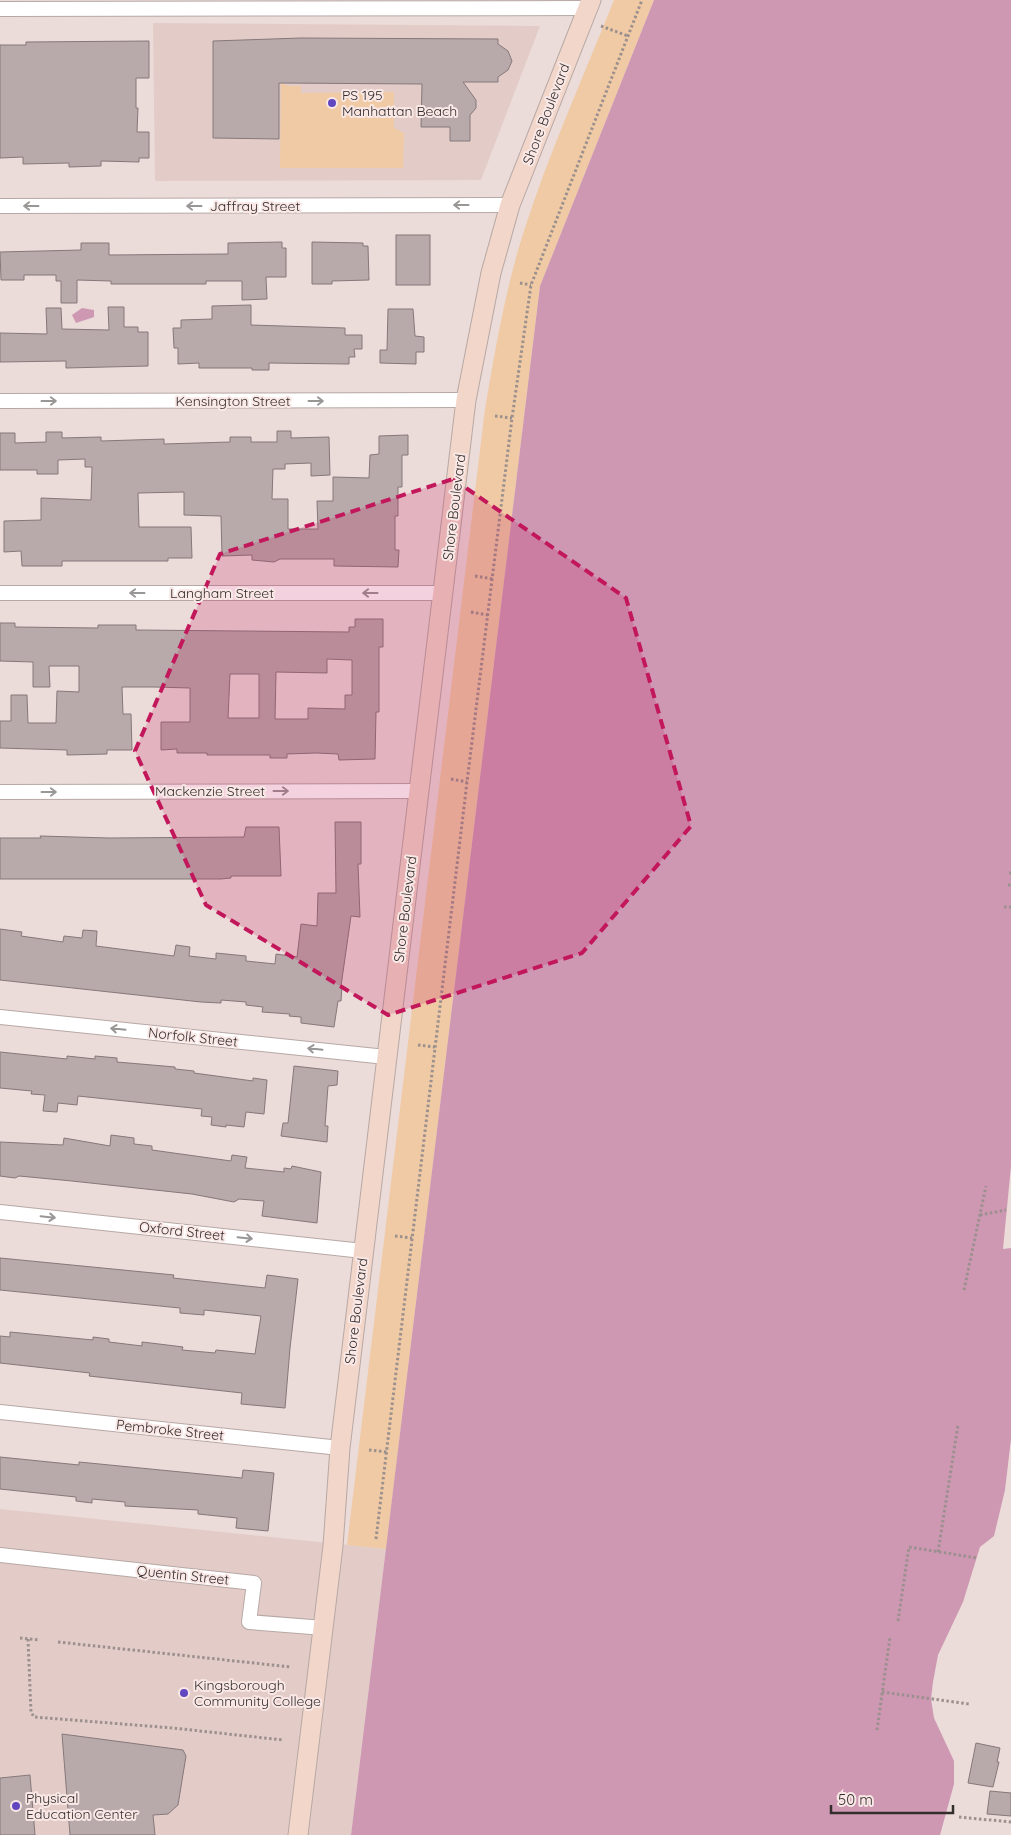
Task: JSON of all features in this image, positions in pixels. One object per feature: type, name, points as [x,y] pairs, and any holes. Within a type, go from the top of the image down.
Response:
[{"type":"main road","name":"Shore Boulevard","points":[[298,1835],[324,1628],[333,1546],[340,1448],[363,1251],[466,400],[491,273],[510,205],[589,4]]},
{"type":"street","points":[[0,9],[385,4],[589,4]]},
{"type":"street","name":"Jaffray Street","points":[[0,206],[510,205]]},
{"type":"street","name":"Kensington Street","points":[[0,401],[466,400]]},
{"type":"street","name":"Langham Street","points":[[0,593],[444,593]]},
{"type":"street","name":"Mackenzie Street","points":[[0,792],[420,791]]},
{"type":"street","name":"Norfolk Street","points":[[0,1017],[386,1057]]},
{"type":"street","name":"Oxford Street","points":[[0,1212],[363,1251]]},
{"type":"street","name":"Pembroke Street","points":[[0,1412],[340,1448]]},
{"type":"street","name":"Quentin Street","points":[[0,1555],[254,1583],[250,1622],[324,1628]]},
{"type":"path","points":[[376,1539],[467,782],[512,418],[531,285],[642,0]]},
{"type":"path","points":[[601,26],[628,36]]},
{"type":"path","points":[[520,283],[531,285]]},
{"type":"path","points":[[495,416],[512,418]]},
{"type":"path","points":[[475,576],[493,579]]},
{"type":"path","points":[[471,612],[488,614]]},
{"type":"path","points":[[451,779],[467,782]]},
{"type":"path","points":[[1004,906],[1011,907]]},
{"type":"path","points":[[418,1044],[435,1047]]},
{"type":"path","points":[[964,1290],[986,1186]]},
{"type":"path","points":[[980,1216],[1006,1210]]},
{"type":"path","points":[[395,1236],[412,1238]]},
{"type":"path","points":[[938,1552],[958,1425]]},
{"type":"path","points":[[369,1450],[387,1452]]},
{"type":"path","points":[[898,1621],[909,1547],[977,1558]]},
{"type":"path","points":[[877,1730],[890,1637]]},
{"type":"path","points":[[20,1638],[40,1640]]},
{"type":"path","points":[[28,1639],[31,1712],[34,1717],[173,1728],[283,1740]]},
{"type":"path","points":[[58,1642],[291,1667]]},
{"type":"path","points":[[882,1692],[969,1704]]},
{"type":"path","points":[[959,1818],[1011,1822]]},
{"type":"highlighted area","points":[[453,479],[626,598],[691,826],[582,953],[388,1015],[206,905],[135,751],[220,554]]},
{"type":"shaded area","points":[[614,0],[654,0],[540,286],[386,1549],[347,1545],[485,409],[506,299],[523,234],[555,146]]},
{"type":"shaded area","points":[[654,0],[1011,0],[1011,1166],[1003,1249],[1011,1248],[1011,1439],[1005,1490],[994,1536],[980,1547],[963,1602],[938,1655],[931,1699],[934,1718],[954,1761],[954,1784],[940,1835],[351,1835],[540,286]]},
{"type":"shaded area","name":"PS 195 Manhattan Beach","points":[[153,23],[540,26],[481,180],[155,181]]},
{"type":"shaded area","points":[[281,83],[288,86],[301,86],[301,93],[394,92],[394,128],[404,133],[403,168],[280,168]]},
{"type":"shaded area","points":[[82,308],[94,310],[94,317],[76,323],[72,315]]},
{"type":"shaded area","name":"Kingsborough Community College","points":[[0,1509],[386,1549],[351,1835],[0,1835]]},
{"type":"building","points":[[301,38],[498,39],[498,44],[508,51],[512,61],[508,70],[498,77],[498,82],[463,82],[476,100],[476,108],[470,115],[470,141],[450,141],[450,127],[421,127],[422,84],[279,83],[279,139],[213,138],[213,41]]},
{"type":"building","points":[[149,41],[149,78],[136,78],[136,108],[138,108],[137,132],[149,132],[149,158],[139,158],[139,162],[101,161],[101,166],[69,167],[69,163],[23,164],[23,157],[0,158],[0,45],[26,45],[26,42]]},
{"type":"building","points":[[396,235],[430,235],[430,285],[396,285]]},
{"type":"building","points":[[282,242],[282,248],[286,248],[286,277],[266,277],[267,299],[242,300],[242,281],[206,281],[206,284],[111,284],[111,281],[77,280],[77,303],[61,303],[61,281],[56,281],[56,275],[24,275],[24,280],[1,280],[0,252],[81,250],[81,243],[109,243],[109,255],[228,254],[228,243]]},
{"type":"building","points":[[312,242],[363,243],[363,246],[368,246],[369,280],[332,281],[332,284],[312,284]]},
{"type":"building","points":[[251,305],[251,325],[345,328],[345,335],[362,335],[362,349],[354,349],[355,357],[349,357],[349,364],[269,363],[269,370],[252,370],[252,368],[199,368],[199,363],[178,364],[178,348],[174,348],[173,328],[181,328],[181,320],[212,319],[212,306]]},
{"type":"building","points":[[108,307],[124,307],[124,327],[138,327],[138,332],[148,332],[148,366],[66,368],[66,361],[0,362],[0,333],[47,334],[46,308],[61,308],[62,329],[109,330]]},
{"type":"building","points":[[388,309],[413,309],[415,336],[424,337],[424,352],[416,352],[416,364],[380,363],[380,350],[387,350]]},
{"type":"building","points":[[277,431],[291,431],[291,438],[329,437],[330,475],[311,476],[311,463],[285,464],[285,469],[273,469],[272,499],[288,499],[288,529],[318,529],[317,501],[333,501],[333,477],[369,478],[370,455],[379,454],[379,436],[408,435],[408,455],[402,455],[402,487],[398,487],[398,516],[395,516],[395,550],[399,550],[398,567],[334,566],[334,559],[280,559],[274,562],[252,560],[252,555],[222,556],[221,516],[184,515],[184,492],[138,493],[139,527],[191,527],[192,558],[168,558],[168,561],[62,561],[62,566],[22,566],[21,551],[4,552],[4,521],[41,520],[41,498],[91,500],[92,467],[85,467],[85,459],[58,460],[58,474],[37,474],[37,470],[0,470],[0,433],[15,433],[15,443],[46,442],[46,432],[62,432],[62,438],[101,437],[101,441],[164,439],[164,444],[230,442],[230,437],[251,437],[251,442],[277,442]]},
{"type":"building","points":[[355,619],[383,619],[383,647],[379,647],[379,712],[376,712],[375,759],[339,760],[338,754],[316,753],[287,754],[287,758],[270,758],[270,755],[207,755],[207,753],[177,753],[177,749],[161,750],[161,722],[190,722],[190,688],[122,687],[123,714],[131,714],[132,750],[107,750],[107,754],[67,755],[67,750],[0,748],[0,721],[11,721],[11,695],[27,695],[28,723],[56,723],[57,691],[79,692],[79,666],[49,666],[50,687],[33,687],[33,662],[0,661],[0,623],[15,623],[15,627],[98,628],[98,625],[136,625],[136,630],[349,632],[349,627],[355,627]],"holes":[[[327,659],[352,660],[352,695],[345,695],[345,709],[308,708],[308,719],[275,719],[276,672],[327,673]],[[230,674],[259,674],[259,718],[228,718]]]},
{"type":"building","points":[[335,822],[361,822],[361,864],[358,864],[360,917],[351,916],[341,986],[341,1001],[338,1001],[334,1027],[301,1023],[301,1017],[289,1016],[290,1014],[262,1012],[263,1007],[246,1005],[246,1002],[221,1000],[221,1003],[201,1002],[0,980],[0,929],[22,932],[21,936],[63,942],[64,936],[82,938],[83,930],[97,931],[96,946],[174,956],[176,945],[190,947],[189,956],[216,959],[216,953],[246,956],[246,961],[275,964],[276,954],[297,957],[301,924],[317,926],[318,893],[336,893]]},
{"type":"building","points":[[246,827],[279,827],[281,876],[231,876],[231,878],[221,879],[0,879],[0,838],[41,838],[40,836],[109,838],[244,837]]},
{"type":"building","points":[[0,1052],[67,1059],[67,1056],[95,1059],[95,1056],[117,1058],[117,1062],[175,1067],[175,1069],[194,1071],[194,1073],[253,1081],[253,1078],[267,1080],[264,1114],[246,1112],[244,1127],[226,1125],[226,1127],[211,1125],[212,1117],[201,1116],[202,1109],[78,1096],[77,1105],[58,1103],[57,1112],[43,1111],[45,1095],[31,1094],[32,1091],[0,1088]]},
{"type":"building","points":[[294,1066],[338,1071],[337,1085],[328,1086],[325,1126],[328,1126],[327,1142],[281,1136],[283,1123],[288,1123]]},
{"type":"building","points":[[111,1135],[134,1138],[134,1144],[152,1146],[152,1150],[231,1161],[232,1155],[247,1157],[245,1168],[284,1172],[284,1168],[291,1169],[292,1166],[321,1172],[317,1223],[262,1216],[264,1201],[239,1199],[234,1202],[192,1194],[19,1176],[15,1178],[0,1176],[0,1142],[63,1145],[64,1138],[110,1146]]},
{"type":"building","points":[[0,1258],[174,1275],[173,1278],[265,1288],[267,1275],[298,1279],[285,1408],[241,1404],[242,1393],[89,1376],[90,1373],[0,1363],[0,1336],[10,1337],[10,1332],[93,1340],[93,1337],[109,1339],[109,1342],[142,1346],[142,1342],[183,1347],[182,1350],[215,1353],[216,1350],[255,1354],[261,1316],[204,1310],[204,1315],[180,1313],[180,1308],[0,1290]]},
{"type":"building","points":[[0,1457],[79,1465],[79,1462],[242,1478],[243,1470],[274,1473],[268,1531],[236,1528],[237,1518],[198,1514],[198,1510],[125,1506],[125,1502],[92,1499],[92,1503],[76,1501],[76,1497],[0,1489]]},
{"type":"building","points":[[62,1734],[183,1750],[186,1756],[178,1805],[168,1814],[153,1815],[155,1835],[70,1835]]},
{"type":"building","points":[[976,1743],[1000,1748],[993,1787],[968,1783]]},
{"type":"building","name":"Physical Education Center","points":[[30,1775],[35,1835],[0,1835],[0,1778]]},
{"type":"building","points":[[990,1791],[1011,1793],[1011,1816],[987,1814]]},
{"type":"place","name":"PS 195 Manhattan Beach","points":[[332,103]]},
{"type":"place","name":"Kingsborough Community College","points":[[184,1693]]},
{"type":"place","name":"Physical Education Center","points":[[16,1806]]}]
